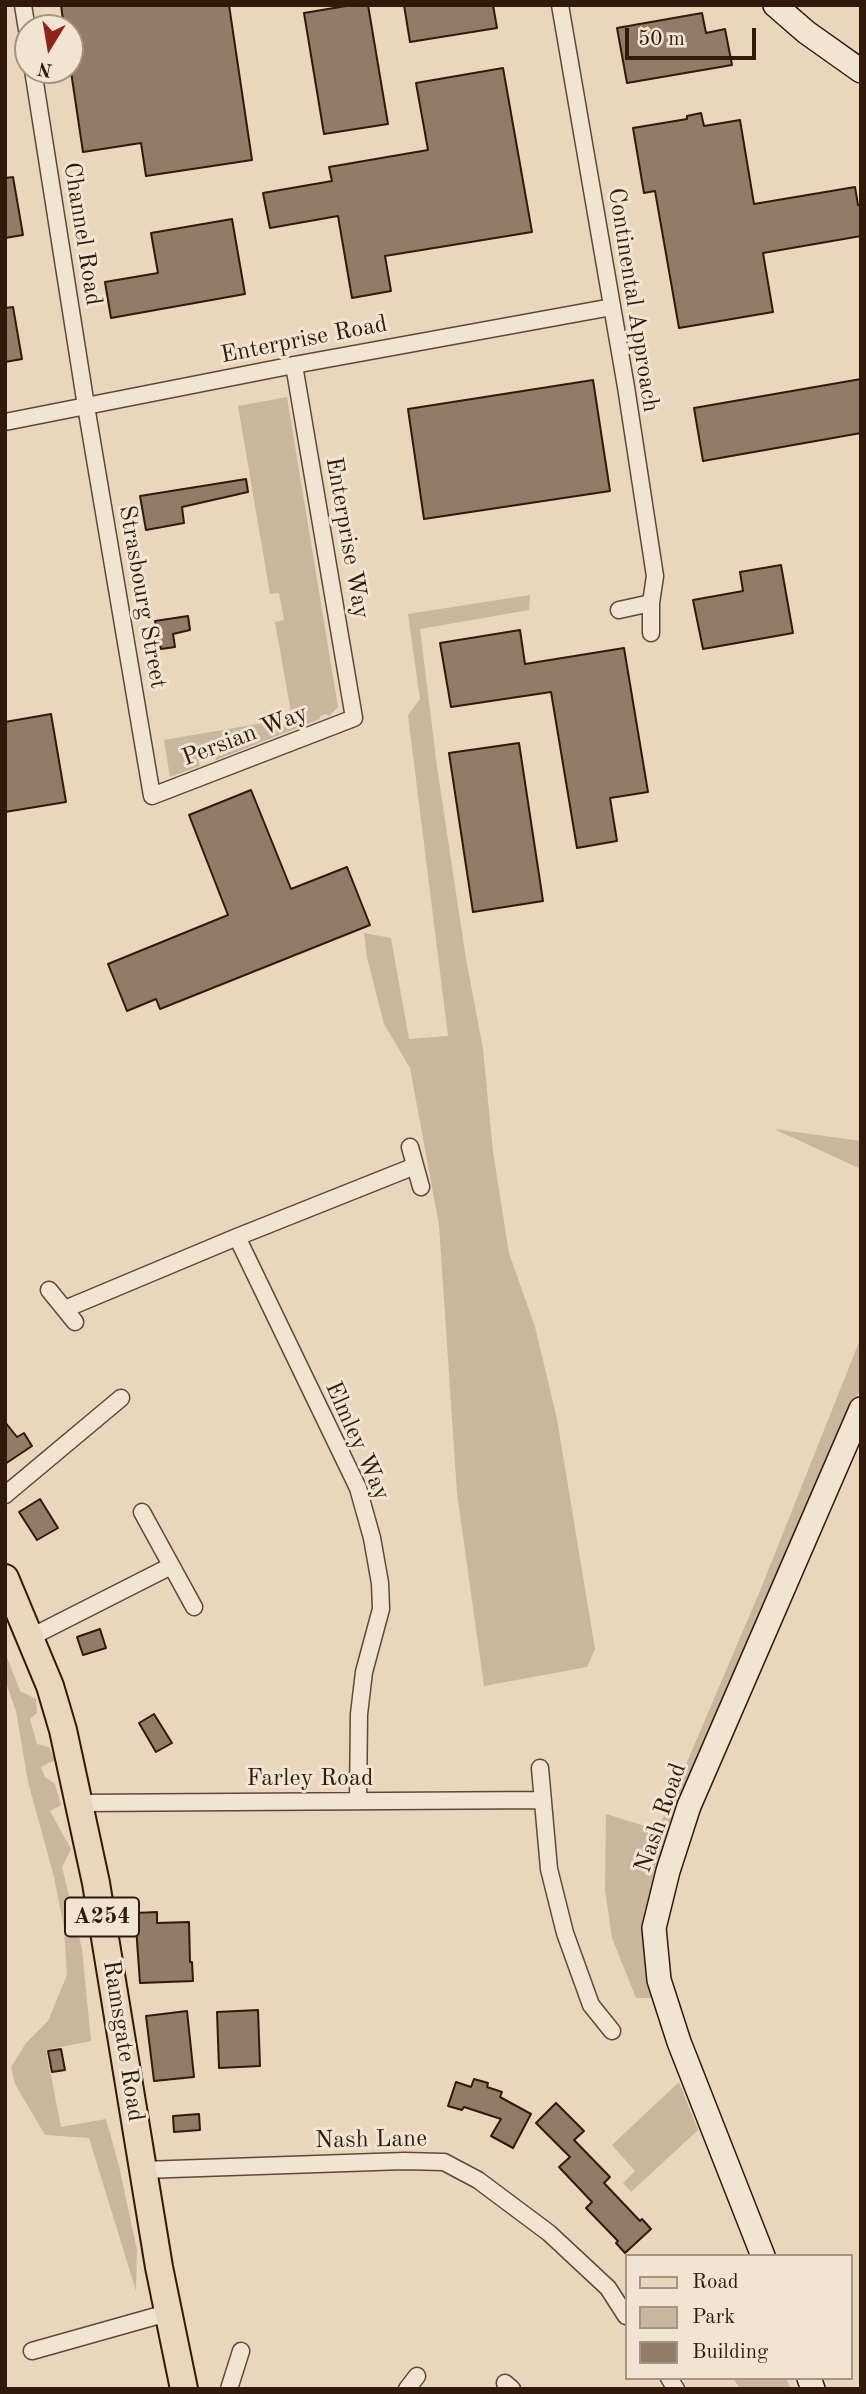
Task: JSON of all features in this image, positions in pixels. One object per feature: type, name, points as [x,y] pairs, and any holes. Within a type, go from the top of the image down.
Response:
[{"type":"main road","name":"Ramsgate Road","points":[[5,1578],[50,1686],[63,1730],[97,1892],[167,2313],[184,2389]]},
{"type":"street","name":"Continental Approach","points":[[560,5],[655,576],[651,603],[651,633]]},
{"type":"street","points":[[775,5],[806,32],[861,71]]},
{"type":"street","name":"Channel Road","points":[[35,84],[86,406]]},
{"type":"street","name":"Enterprise Road","points":[[5,422],[294,365],[612,307]]},
{"type":"street","name":"Enterprise Way","points":[[294,365],[354,718]]},
{"type":"street","name":"Strasbourg Street","points":[[86,406],[152,796]]},
{"type":"street","points":[[620,610],[651,603]]},
{"type":"street","name":"Persian Way","points":[[152,796],[354,718]]},
{"type":"street","points":[[410,1147],[421,1186]]},
{"type":"street","points":[[50,1290],[70,1315],[237,1237],[415,1166]]},
{"type":"street","name":"Elmley Way","points":[[237,1237],[358,1488],[372,1538],[380,1583],[381,1609],[364,1671],[359,1714],[358,1801]]},
{"type":"street","points":[[5,1496],[121,1398]]},
{"type":"street","name":"Nash Road","points":[[762,2254],[679,2042],[659,1980],[654,1927],[668,1871],[689,1806],[861,1409]]},
{"type":"street","points":[[142,1512],[194,1607]]},
{"type":"street","points":[[31,1637],[171,1566]]},
{"type":"street","points":[[540,1768],[550,1869],[565,1933],[591,2005],[611,2031]]},
{"type":"street","name":"Farley Road","points":[[79,1803],[542,1800]]},
{"type":"street","name":"Nash Lane","points":[[143,2170],[444,2162],[478,2180],[549,2233],[608,2288],[624,2313]]},
{"type":"street","points":[[32,2351],[167,2313]]},
{"type":"street","points":[[228,2376],[241,2351]]},
{"type":"street","points":[[407,2389],[417,2376]]},
{"type":"green space","points":[[287,397],[338,707],[329,716],[320,716],[320,719],[216,760],[214,755],[198,761],[200,766],[170,777],[164,740],[292,718],[275,622],[284,620],[279,593],[270,594],[238,406]]},
{"type":"green space","points":[[530,595],[529,610],[420,629],[437,767],[466,959],[483,1049],[493,1152],[509,1253],[535,1327],[557,1419],[595,1649],[587,1667],[484,1686],[457,1493],[439,1225],[410,1068],[384,1024],[367,958],[364,933],[391,938],[409,1039],[448,1036],[408,715],[420,699],[408,614]]},
{"type":"green space","points":[[774,1129],[861,1141],[861,1169]]},
{"type":"green space","points":[[861,1337],[861,1387],[669,1839],[654,1998],[636,1998],[612,1938],[605,1889],[606,1814],[658,1830],[762,1586]]},
{"type":"green space","points":[[5,1652],[20,1691],[36,1699],[37,1713],[30,1719],[37,1744],[49,1747],[55,1760],[41,1767],[45,1777],[55,1784],[61,1805],[50,1811],[71,1849],[62,1867],[82,1949],[91,2041],[46,2050],[61,2127],[106,2119],[137,2250],[136,2291],[89,2138],[45,2135],[15,2084],[11,2067],[26,2043],[48,2021],[67,1975],[64,1928],[54,1877],[28,1782],[16,1711],[5,1680]]},
{"type":"green space","points":[[679,2082],[698,2130],[631,2192],[623,2183],[635,2171],[612,2145]]},
{"type":"green space","points":[[734,2380],[787,2380],[790,2388],[740,2389]]},
{"type":"building","points":[[61,5],[229,5],[252,160],[146,176],[141,143],[83,152],[73,84],[84,84],[84,14],[62,14]]},
{"type":"building","points":[[368,5],[388,124],[324,134],[304,13]]},
{"type":"building","points":[[404,5],[493,5],[497,28],[410,42]]},
{"type":"building","points":[[702,13],[706,33],[725,29],[732,65],[627,83],[617,28]]},
{"type":"building","points":[[503,68],[532,232],[385,256],[391,291],[352,298],[338,216],[270,228],[263,193],[332,181],[329,167],[428,150],[416,83]]},
{"type":"building","points":[[701,113],[704,126],[740,120],[754,204],[855,187],[858,205],[861,204],[861,236],[763,253],[773,312],[679,328],[655,191],[644,193],[633,128],[687,119],[687,116]]},
{"type":"building","points":[[13,177],[23,235],[5,238],[5,178]]},
{"type":"building","points":[[232,219],[245,294],[111,318],[105,282],[158,273],[151,233]]},
{"type":"building","points":[[13,307],[22,359],[5,362],[5,308]]},
{"type":"building","points":[[861,379],[861,433],[703,461],[694,408]]},
{"type":"building","points":[[593,380],[610,491],[424,519],[408,409]]},
{"type":"building","points":[[246,479],[248,492],[182,507],[184,523],[146,530],[140,496]]},
{"type":"building","points":[[781,565],[793,633],[703,649],[693,600],[743,591],[740,572]]},
{"type":"building","points":[[188,616],[190,630],[173,634],[175,647],[161,649],[155,621]]},
{"type":"building","points":[[520,630],[525,664],[624,648],[648,792],[610,798],[617,841],[577,848],[551,692],[451,707],[440,643]]},
{"type":"building","points":[[51,714],[66,802],[5,812],[5,722]]},
{"type":"building","points":[[519,743],[543,901],[473,912],[449,753]]},
{"type":"building","points":[[251,790],[291,889],[347,867],[370,925],[160,1009],[156,999],[127,1011],[108,964],[228,915],[189,815]]},
{"type":"building","points":[[5,1422],[17,1437],[24,1433],[32,1446],[5,1464]]},
{"type":"building","points":[[40,1499],[58,1528],[37,1540],[19,1512]]},
{"type":"building","points":[[100,1629],[106,1648],[83,1655],[77,1637]]},
{"type":"building","points":[[154,1714],[172,1743],[156,1752],[139,1723]]},
{"type":"building","points":[[157,1912],[157,1923],[189,1922],[193,1981],[140,1983],[135,1913]]},
{"type":"building","points":[[258,2010],[260,2066],[219,2068],[217,2012]]},
{"type":"building","points":[[187,2011],[194,2077],[154,2081],[146,2016]]},
{"type":"building","points":[[61,2049],[65,2070],[52,2072],[48,2051]]},
{"type":"building","points":[[474,2079],[488,2083],[487,2087],[502,2092],[500,2097],[531,2114],[513,2148],[491,2136],[501,2119],[464,2107],[462,2110],[448,2106],[456,2082],[471,2087]]},
{"type":"building","points":[[556,2103],[584,2131],[574,2140],[610,2177],[604,2183],[651,2229],[625,2253],[616,2243],[618,2241],[586,2208],[592,2202],[559,2167],[570,2157],[536,2123]]},
{"type":"building","points":[[199,2114],[200,2130],[174,2132],[173,2116]]}]
